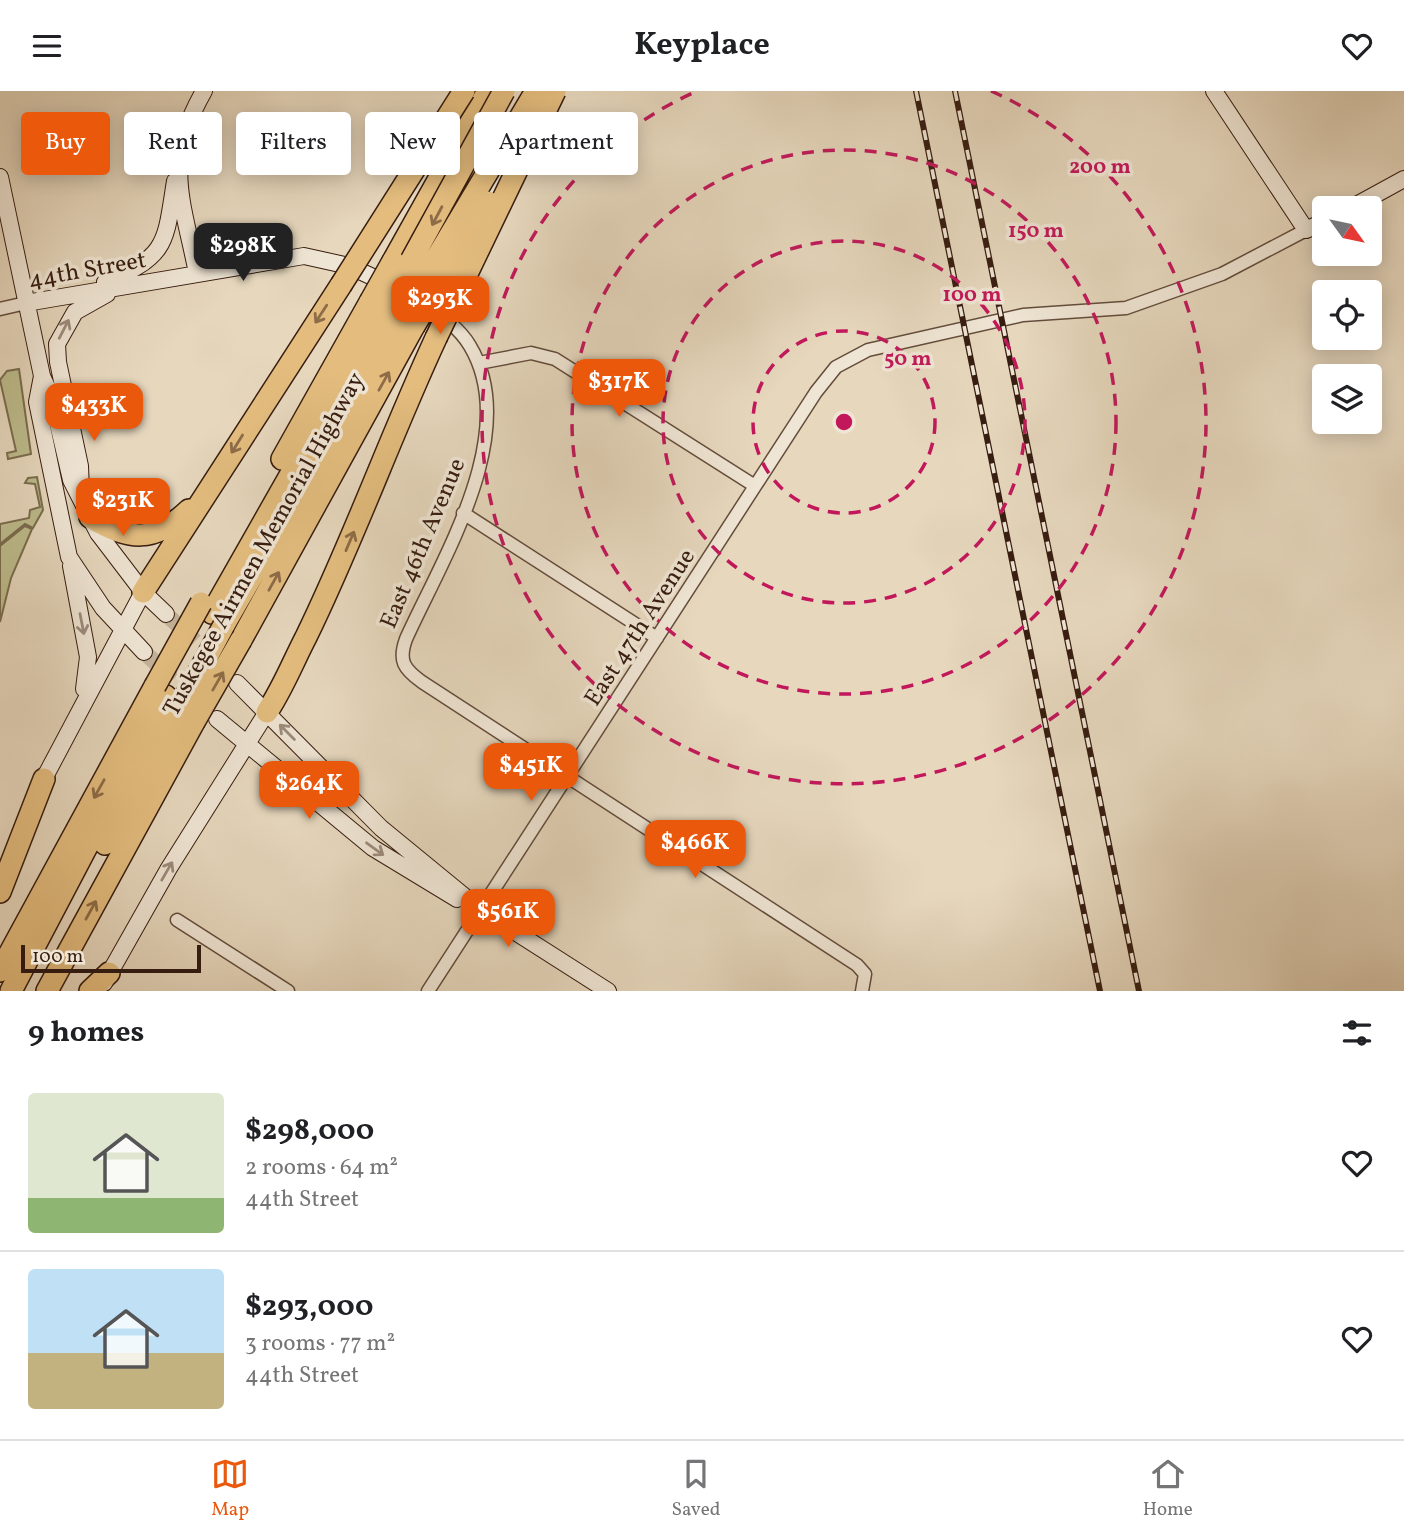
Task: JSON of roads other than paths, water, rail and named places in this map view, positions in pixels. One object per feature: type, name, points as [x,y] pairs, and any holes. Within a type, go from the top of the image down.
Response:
[{"type":"highway","points":[[143,592],[464,91]]},
{"type":"highway","name":"Tuskegee Airmen Memorial Highway","points":[[0,971],[173,703],[242,640],[392,315],[488,91]]},
{"type":"highway","points":[[392,315],[504,91]]},
{"type":"highway","points":[[26,991],[173,703],[212,614],[392,315],[536,91]]},
{"type":"highway","points":[[267,712],[280,692],[341,564],[399,418],[555,91]]},
{"type":"highway","name":"Tuskegee Airmen Memorial Highway","points":[[47,991],[212,614],[392,315],[555,91]]},
{"type":"highway","points":[[90,517],[124,534],[151,534],[178,520],[204,497]]},
{"type":"highway","points":[[11,991],[173,703]]},
{"type":"highway","points":[[0,892],[44,779]]},
{"type":"highway","points":[[90,991],[104,982]]},
{"type":"main road","points":[[194,112],[204,91]]},
{"type":"main road","points":[[413,297],[421,274],[542,91]]},
{"type":"main road","points":[[413,297],[432,281],[555,91]]},
{"type":"main road","points":[[1214,91],[1306,230],[1312,227]]},
{"type":"main road","points":[[79,294],[145,264],[163,243],[175,175]]},
{"type":"main road","points":[[180,175],[197,273]]},
{"type":"main road","points":[[0,177],[42,376],[52,398],[71,480],[82,496],[103,541],[143,592],[166,614]]},
{"type":"main road","points":[[1373,196],[1404,179]]},
{"type":"main road","name":"44th Street","points":[[26,303],[284,257],[318,257],[361,271],[413,297]]},
{"type":"main road","points":[[82,496],[80,466],[58,362],[57,344],[75,312],[122,286]]},
{"type":"main road","points":[[42,376],[37,402],[88,657],[82,702]]},
{"type":"main road","points":[[69,557],[121,629],[144,652]]},
{"type":"main road","points":[[0,863],[82,702],[143,592]]},
{"type":"main road","points":[[237,683],[381,828],[481,909],[608,991]]},
{"type":"main road","points":[[104,982],[169,868],[267,712]]},
{"type":"main road","points":[[217,719],[380,853],[438,890],[481,909]]},
{"type":"street","name":"East 47th Avenue","points":[[428,991],[816,392],[836,367],[868,349],[1023,315],[1126,308],[1222,274],[1306,230]]},
{"type":"street","name":"44th Street","points":[[413,297],[458,330],[479,363]]},
{"type":"street","name":"44th Street","points":[[0,309],[26,303]]},
{"type":"street","points":[[479,363],[531,353],[555,359],[755,486]]},
{"type":"street","name":"East 46th Avenue","points":[[479,363],[485,397],[486,432],[480,465],[463,513],[406,639],[401,657],[404,666],[415,677],[567,777]]},
{"type":"street","points":[[463,513],[657,638]]},
{"type":"street","points":[[567,777],[857,965],[865,974],[862,991]]},
{"type":"street","points":[[177,920],[288,991]]},
{"type":"tunnel","points":[[166,614],[216,661]]},
{"type":"tunnel","points":[[144,652],[196,700]]},
{"type":"railway","points":[[916,91],[1100,991]]},
{"type":"railway","points":[[955,91],[1139,991]]}]
